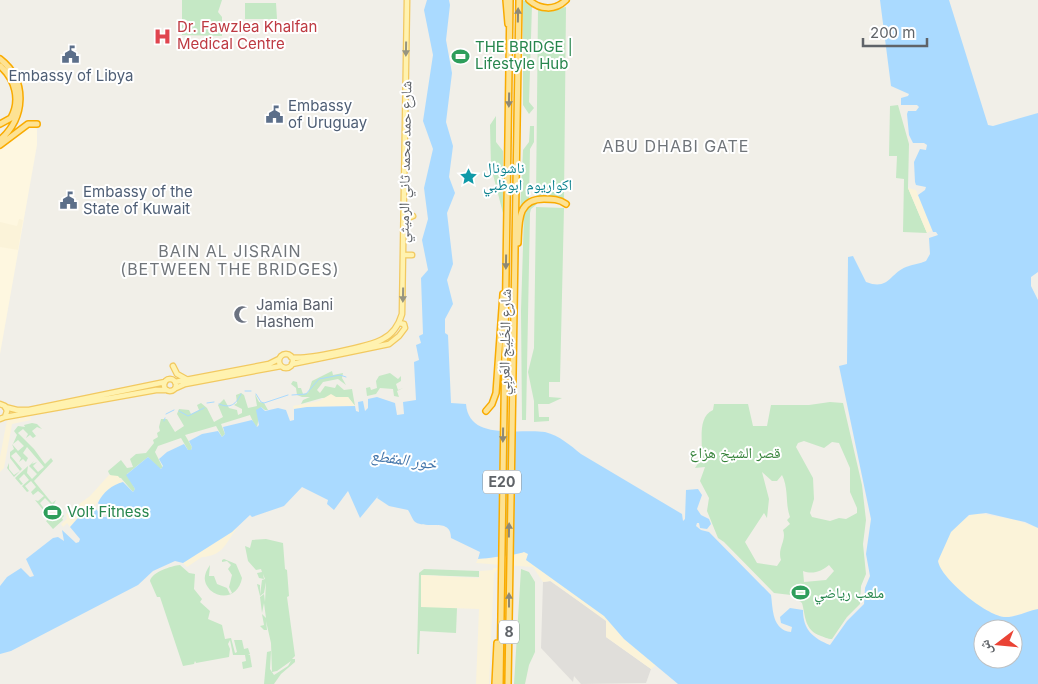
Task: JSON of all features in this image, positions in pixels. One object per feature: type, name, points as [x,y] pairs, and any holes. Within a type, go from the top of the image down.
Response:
[{"type":"highway","points":[[506,0],[510,31]]},
{"type":"highway","name":"شارع الخَلِيج العَربِي","points":[[500,684],[500,578],[510,0]]},
{"type":"highway","name":"شارع الخَلِيج العَربِي","points":[[508,684],[519,0]]},
{"type":"highway","points":[[529,0],[540,7],[547,8],[558,6],[566,0]]},
{"type":"highway","points":[[0,124],[11,118],[16,99],[13,83],[1,64]]},
{"type":"highway","points":[[0,140],[13,126],[20,108],[17,82],[1,64]]},
{"type":"highway","points":[[0,145],[28,124],[36,124]]},
{"type":"highway","points":[[514,265],[524,205],[535,199],[558,199],[566,204]]},
{"type":"highway","points":[[486,410],[492,404],[496,393],[502,304],[506,284]]},
{"type":"highway","points":[[495,684],[501,616]]},
{"type":"main road","name":"شارع حمد محمد ثاني الرميثي","points":[[292,364],[389,344],[404,330],[405,324],[399,323],[403,309],[406,0]]},
{"type":"main road","points":[[404,215],[408,218],[413,216]]},
{"type":"main road","points":[[404,255],[412,255]]},
{"type":"main road","points":[[0,404],[17,410],[29,410],[165,382],[169,379],[175,382],[269,364],[285,355],[305,358],[371,344],[387,337],[399,323]]},
{"type":"main road","points":[[2,418],[156,390],[172,391],[186,384],[281,366],[287,367],[292,364],[291,357]]},
{"type":"main road","points":[[279,359],[281,366]]},
{"type":"main road","points":[[173,366],[177,374],[188,380]]},
{"type":"main road","points":[[165,382],[167,390]]},
{"type":"main road","points":[[175,382],[176,388]]},
{"type":"main road","points":[[2,418],[7,413],[6,407]]},
{"type":"shaded area","points":[[30,125],[37,129],[37,145],[0,354],[0,149]]},
{"type":"shaded area","points":[[550,581],[607,621],[606,637],[651,669],[646,683],[581,684],[574,676],[573,682],[541,648],[543,582]]},
{"type":"green space","points":[[182,0],[222,0],[218,12],[222,17],[222,36],[182,35]]},
{"type":"green space","points":[[523,0],[532,5],[529,102],[534,108],[529,114],[523,105]]},
{"type":"green space","points":[[245,3],[276,3],[277,19],[245,19]]},
{"type":"green space","points":[[566,7],[564,198],[536,197],[538,9],[549,10]]},
{"type":"green space","points":[[898,105],[909,144],[908,188],[927,233],[903,232],[904,179],[896,178],[897,156],[889,156],[890,106]]},
{"type":"green space","points":[[496,116],[496,142],[503,151],[503,213],[491,167],[490,125]]},
{"type":"green space","points":[[530,126],[534,126],[534,142],[530,149],[529,200],[523,206],[520,213],[523,150],[529,142]]},
{"type":"green space","points":[[536,201],[537,204],[531,209],[530,213],[526,420],[522,420],[521,311],[524,214],[527,206]]},
{"type":"green space","points":[[536,207],[564,208],[560,382],[549,382],[549,397],[562,398],[549,404],[538,404],[539,417],[549,417],[549,421],[534,422],[534,401],[528,372],[534,348]]},
{"type":"green space","points":[[332,371],[333,375],[343,373],[342,378],[346,385],[338,379],[323,382],[317,390],[320,393],[325,386],[335,388],[337,384],[344,390],[352,389],[355,406],[348,397],[322,398],[301,404],[303,400],[310,397],[297,395],[296,388],[291,384],[293,381],[297,382],[298,388],[301,388],[303,394],[308,393],[312,381]]},
{"type":"green space","points":[[390,373],[398,379],[401,376],[401,381],[396,384],[398,390],[403,388],[397,391],[399,397],[394,396],[393,389],[380,388],[376,394],[367,396],[366,388],[370,387],[371,390],[377,388],[376,381],[379,376]]},
{"type":"green space","points":[[241,393],[244,395],[248,408],[257,406],[255,394],[259,402],[264,403],[268,410],[261,407],[257,427],[250,415],[221,424],[225,434],[222,437],[216,426],[185,435],[192,447],[191,450],[188,450],[181,438],[158,446],[155,452],[163,468],[159,469],[148,457],[127,474],[135,489],[133,492],[121,478],[112,476],[109,473],[108,471],[121,460],[127,468],[133,467],[130,459],[136,454],[146,453],[154,443],[153,440],[158,437],[157,433],[160,431],[161,419],[167,419],[175,432],[184,426],[177,414],[179,409],[189,410],[191,414],[199,410],[197,405],[201,403],[207,408],[214,422],[223,417],[218,405],[224,399],[229,408],[237,410],[238,415],[242,413],[242,409],[234,405],[237,403],[236,395]]},
{"type":"green space","name":"قصر الشيخ هزاع","points":[[830,402],[843,403],[862,485],[866,520],[863,544],[866,574],[861,586],[860,604],[847,617],[832,639],[821,636],[811,630],[807,623],[802,603],[791,595],[774,593],[718,538],[707,511],[709,498],[700,481],[705,467],[695,468],[701,458],[704,419],[713,410],[714,404],[748,404],[753,426],[767,426],[771,405],[809,405]],"holes":[[[804,441],[824,448],[832,442],[839,443],[850,468],[850,492],[857,508],[857,513],[846,519],[839,518],[830,521],[812,517],[810,513],[814,499],[813,478],[796,447],[798,443]],[[762,472],[772,481],[777,481],[782,475],[786,486],[790,517],[787,520],[790,524],[783,530],[784,537],[780,552],[781,560],[777,566],[757,563],[745,542],[764,513],[767,518],[769,499]],[[829,565],[834,571],[826,580],[804,582],[803,571],[820,571]]]},
{"type":"green space","points":[[37,424],[42,429],[37,427],[32,431],[36,436],[33,438],[30,435],[26,438],[28,434],[23,429],[18,433],[34,449],[45,464],[51,458],[53,461],[34,481],[52,503],[56,500],[54,504],[64,516],[63,520],[53,529],[46,521],[58,512],[53,506],[48,511],[46,509],[51,504],[45,498],[40,503],[44,511],[35,500],[38,501],[44,496],[38,491],[33,495],[31,492],[36,487],[31,481],[25,486],[29,491],[27,492],[22,486],[29,480],[24,474],[19,479],[23,484],[21,485],[15,478],[28,466],[27,473],[32,479],[37,474],[29,466],[34,461],[32,464],[37,462],[33,466],[38,472],[44,467],[27,447],[23,453],[28,458],[26,462],[23,459],[19,462],[21,458],[16,452],[11,456],[22,469],[20,471],[10,458],[10,452],[14,449],[12,444],[18,451],[24,446],[18,440],[13,444],[17,435],[14,431],[18,426],[25,427],[24,425]]},
{"type":"green space","points":[[9,463],[9,469],[14,475],[20,471],[14,477],[7,468]]},
{"type":"green space","points":[[266,539],[283,543],[289,596],[287,597],[295,656],[292,659],[295,659],[295,662],[281,674],[274,684],[264,684],[267,652],[271,651],[270,669],[272,672],[271,643],[266,621],[267,630],[260,626],[264,625],[262,614],[266,618],[264,603],[262,613],[260,597],[264,594],[265,602],[266,582],[264,593],[260,596],[257,584],[260,585],[260,595],[262,580],[265,579],[263,574],[264,579],[259,578],[257,573],[262,572],[261,569],[256,570],[248,561],[245,546],[250,548],[252,540]],"holes":[[[291,661],[288,666],[274,675],[272,672],[277,671]]]},
{"type":"green space","points":[[224,559],[236,564],[242,578],[238,589],[232,593],[229,587],[232,575],[228,569],[231,565],[227,561],[222,562]]},
{"type":"green space","points":[[180,565],[189,573],[195,574],[194,589],[202,599],[200,602],[210,611],[208,619],[222,625],[225,639],[231,638],[235,653],[237,652],[234,640],[242,640],[244,649],[248,648],[252,667],[243,669],[242,662],[246,661],[245,655],[233,655],[230,640],[228,644],[230,649],[229,657],[196,663],[195,661],[194,664],[183,666],[160,597],[157,597],[150,581],[158,572]]},
{"type":"green space","points":[[210,565],[209,576],[214,576],[217,584],[227,588],[230,594],[220,595],[210,590],[205,578],[206,571]]},
{"type":"green space","points":[[424,569],[479,571],[479,577],[422,575],[421,606],[457,608],[456,633],[420,631],[419,654],[417,654],[419,573]]},
{"type":"green space","points":[[521,569],[529,572],[535,582],[535,652],[529,665],[525,684],[514,684]]},
{"type":"sand","points":[[908,188],[916,190],[932,230],[927,233]]},
{"type":"sand","points":[[19,219],[23,220],[18,250],[0,247],[0,222],[17,226]]},
{"type":"sand","points":[[331,394],[336,397],[348,397],[355,406],[294,409],[293,406],[319,401]]},
{"type":"sand","points":[[30,416],[31,420],[12,424],[4,468],[0,472],[0,457],[7,420]]},
{"type":"sand","points":[[109,475],[118,476],[123,482],[101,497],[94,507],[77,519],[70,527],[67,523],[63,527],[61,524],[67,519],[66,514],[90,496]]},
{"type":"sand","points":[[977,513],[1016,520],[1038,528],[1038,609],[1015,616],[998,616],[979,606],[969,598],[939,567],[941,550],[949,534],[962,520]]},
{"type":"sand","points":[[237,528],[219,552],[202,557],[187,567],[183,563]]},
{"type":"sand","points":[[524,552],[528,554],[527,560],[605,616],[624,639],[656,665],[651,669],[606,637],[606,621],[551,581],[543,582],[533,567],[476,563],[478,559],[510,556]]},
{"type":"sand","points":[[493,568],[498,568],[494,574],[489,684],[476,684],[479,609],[421,607],[421,575],[479,578],[480,571],[493,570]]},
{"type":"water","name":"خور المقطع","points":[[427,0],[449,0],[446,40],[452,73],[446,122],[453,146],[449,177],[455,193],[447,213],[453,264],[447,280],[453,304],[445,319],[445,333],[448,335],[451,403],[466,404],[469,416],[476,424],[486,429],[545,432],[555,436],[581,454],[682,514],[683,521],[685,519],[686,490],[698,489],[702,495],[697,509],[701,515],[709,519],[711,524],[707,529],[700,528],[699,523],[696,526],[701,530],[709,532],[771,595],[773,612],[780,627],[791,632],[792,627],[781,623],[780,617],[790,608],[803,610],[803,617],[810,632],[830,645],[847,621],[864,604],[865,588],[870,576],[866,554],[871,519],[839,366],[847,364],[848,257],[853,256],[866,282],[874,284],[885,283],[906,267],[926,261],[930,254],[929,238],[938,235],[936,232],[933,232],[918,195],[926,187],[916,185],[915,182],[914,162],[920,149],[926,150],[927,145],[924,143],[913,143],[909,135],[907,114],[908,111],[916,111],[919,107],[917,105],[901,105],[901,98],[909,94],[891,86],[880,0],[949,0],[988,125],[993,126],[1038,113],[1038,272],[1031,277],[1031,286],[1038,300],[1038,528],[1025,522],[986,513],[969,515],[951,532],[938,561],[947,577],[955,586],[976,603],[996,615],[1012,616],[1038,609],[1038,684],[678,684],[624,639],[604,616],[526,560],[528,554],[524,552],[478,559],[480,552],[451,538],[447,527],[419,524],[414,521],[408,510],[389,506],[377,498],[379,495],[360,518],[348,491],[334,510],[327,504],[328,500],[302,487],[284,506],[252,517],[250,515],[232,532],[183,563],[175,561],[153,571],[138,585],[11,651],[0,654],[0,586],[7,577],[21,568],[30,577],[34,576],[26,559],[53,538],[58,537],[64,541],[62,530],[76,543],[79,542],[80,539],[70,527],[77,519],[94,507],[103,517],[106,517],[107,514],[98,503],[102,496],[115,485],[123,482],[133,492],[135,489],[126,475],[148,457],[161,469],[163,466],[159,459],[167,452],[184,444],[188,450],[191,450],[192,447],[189,441],[202,434],[218,431],[222,437],[225,434],[223,427],[252,420],[257,427],[259,425],[256,410],[261,407],[265,411],[278,408],[286,410],[290,421],[294,420],[294,409],[355,406],[356,411],[359,412],[358,402],[363,401],[365,411],[368,408],[368,399],[377,397],[395,403],[397,415],[404,414],[403,402],[416,400],[414,362],[419,360],[416,345],[421,343],[419,336],[423,334],[421,278],[428,270],[422,240],[428,219],[424,188],[433,149],[423,121],[433,55],[424,10]]},
{"type":"waterway","points":[[292,395],[306,394],[319,379],[340,375],[346,377]]},
{"type":"waterway","points":[[245,391],[251,391]]},
{"type":"waterway","points":[[219,404],[233,405],[241,394]]},
{"type":"waterway","points":[[256,394],[261,402],[264,403],[288,395]]},
{"type":"waterway","points":[[207,403],[214,402]]},
{"type":"waterway","points":[[179,411],[188,416],[204,408]]},
{"type":"waterway","points":[[166,414],[174,410]]},
{"type":"place","name":"Dr. Fawzlea Khalfan Medical Centre","points":[[163,36]]},
{"type":"place","name":"Embassy of Libya","points":[[71,55]]},
{"type":"place","name":"THE BRIDGE | Lifestyle Hub","points":[[461,56]]},
{"type":"place","name":"Embassy of Uruguay","points":[[274,115]]},
{"type":"place","name":"ناشونال اكواريوم ابوظبي","points":[[469,177]]},
{"type":"place","name":"Embassy of the State of Kuwait","points":[[69,201]]},
{"type":"place","name":"Jamia Bani Hashem","points":[[242,314]]},
{"type":"place","name":"Volt Fitness","points":[[53,512]]},
{"type":"place","name":"ملعب رياضي","points":[[800,593]]},
{"type":"district","name":"ABU DHABI GATE","points":[[676,146]]},
{"type":"district","name":"BAIN AL JISRAIN (BETWEEN THE BRIDGES)","points":[[230,260]]}]
